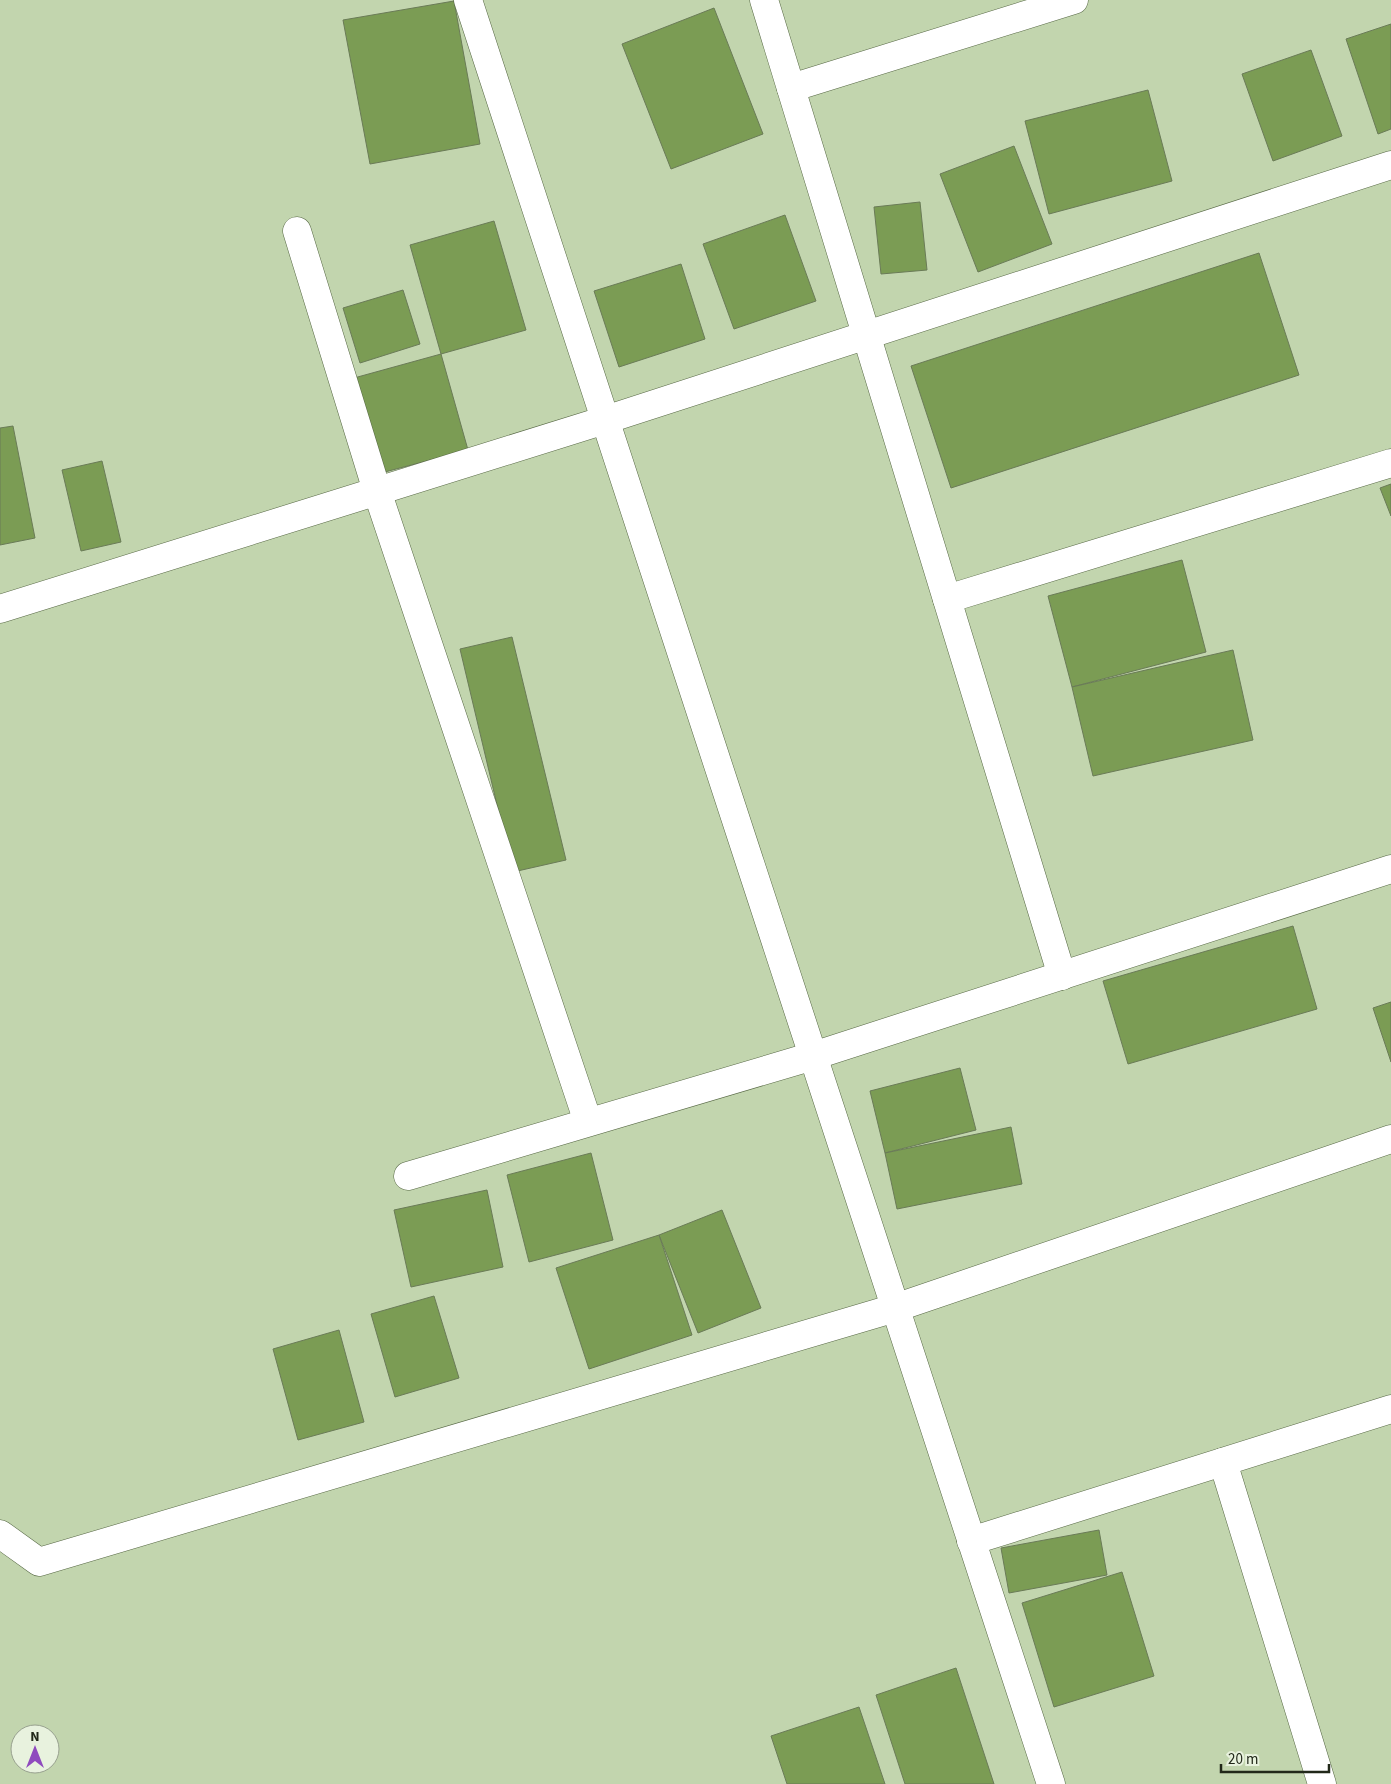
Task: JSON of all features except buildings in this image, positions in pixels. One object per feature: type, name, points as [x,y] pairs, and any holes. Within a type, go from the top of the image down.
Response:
[{"type":"street","points":[[468,0],[1050,1784]]},
{"type":"street","points":[[764,0],[868,334],[1062,976]]},
{"type":"street","points":[[791,88],[1074,0]]},
{"type":"street","points":[[0,609],[605,420],[1391,165]]},
{"type":"street","points":[[297,231],[376,491],[588,1122]]},
{"type":"street","points":[[947,598],[1391,463]]},
{"type":"street","points":[[408,1176],[813,1056],[1391,869]]},
{"type":"street","points":[[0,1534],[39,1562],[895,1308],[1391,1139]]},
{"type":"street","points":[[971,1542],[1391,1409]]},
{"type":"street","points":[[1222,1462],[1322,1784]]}]
